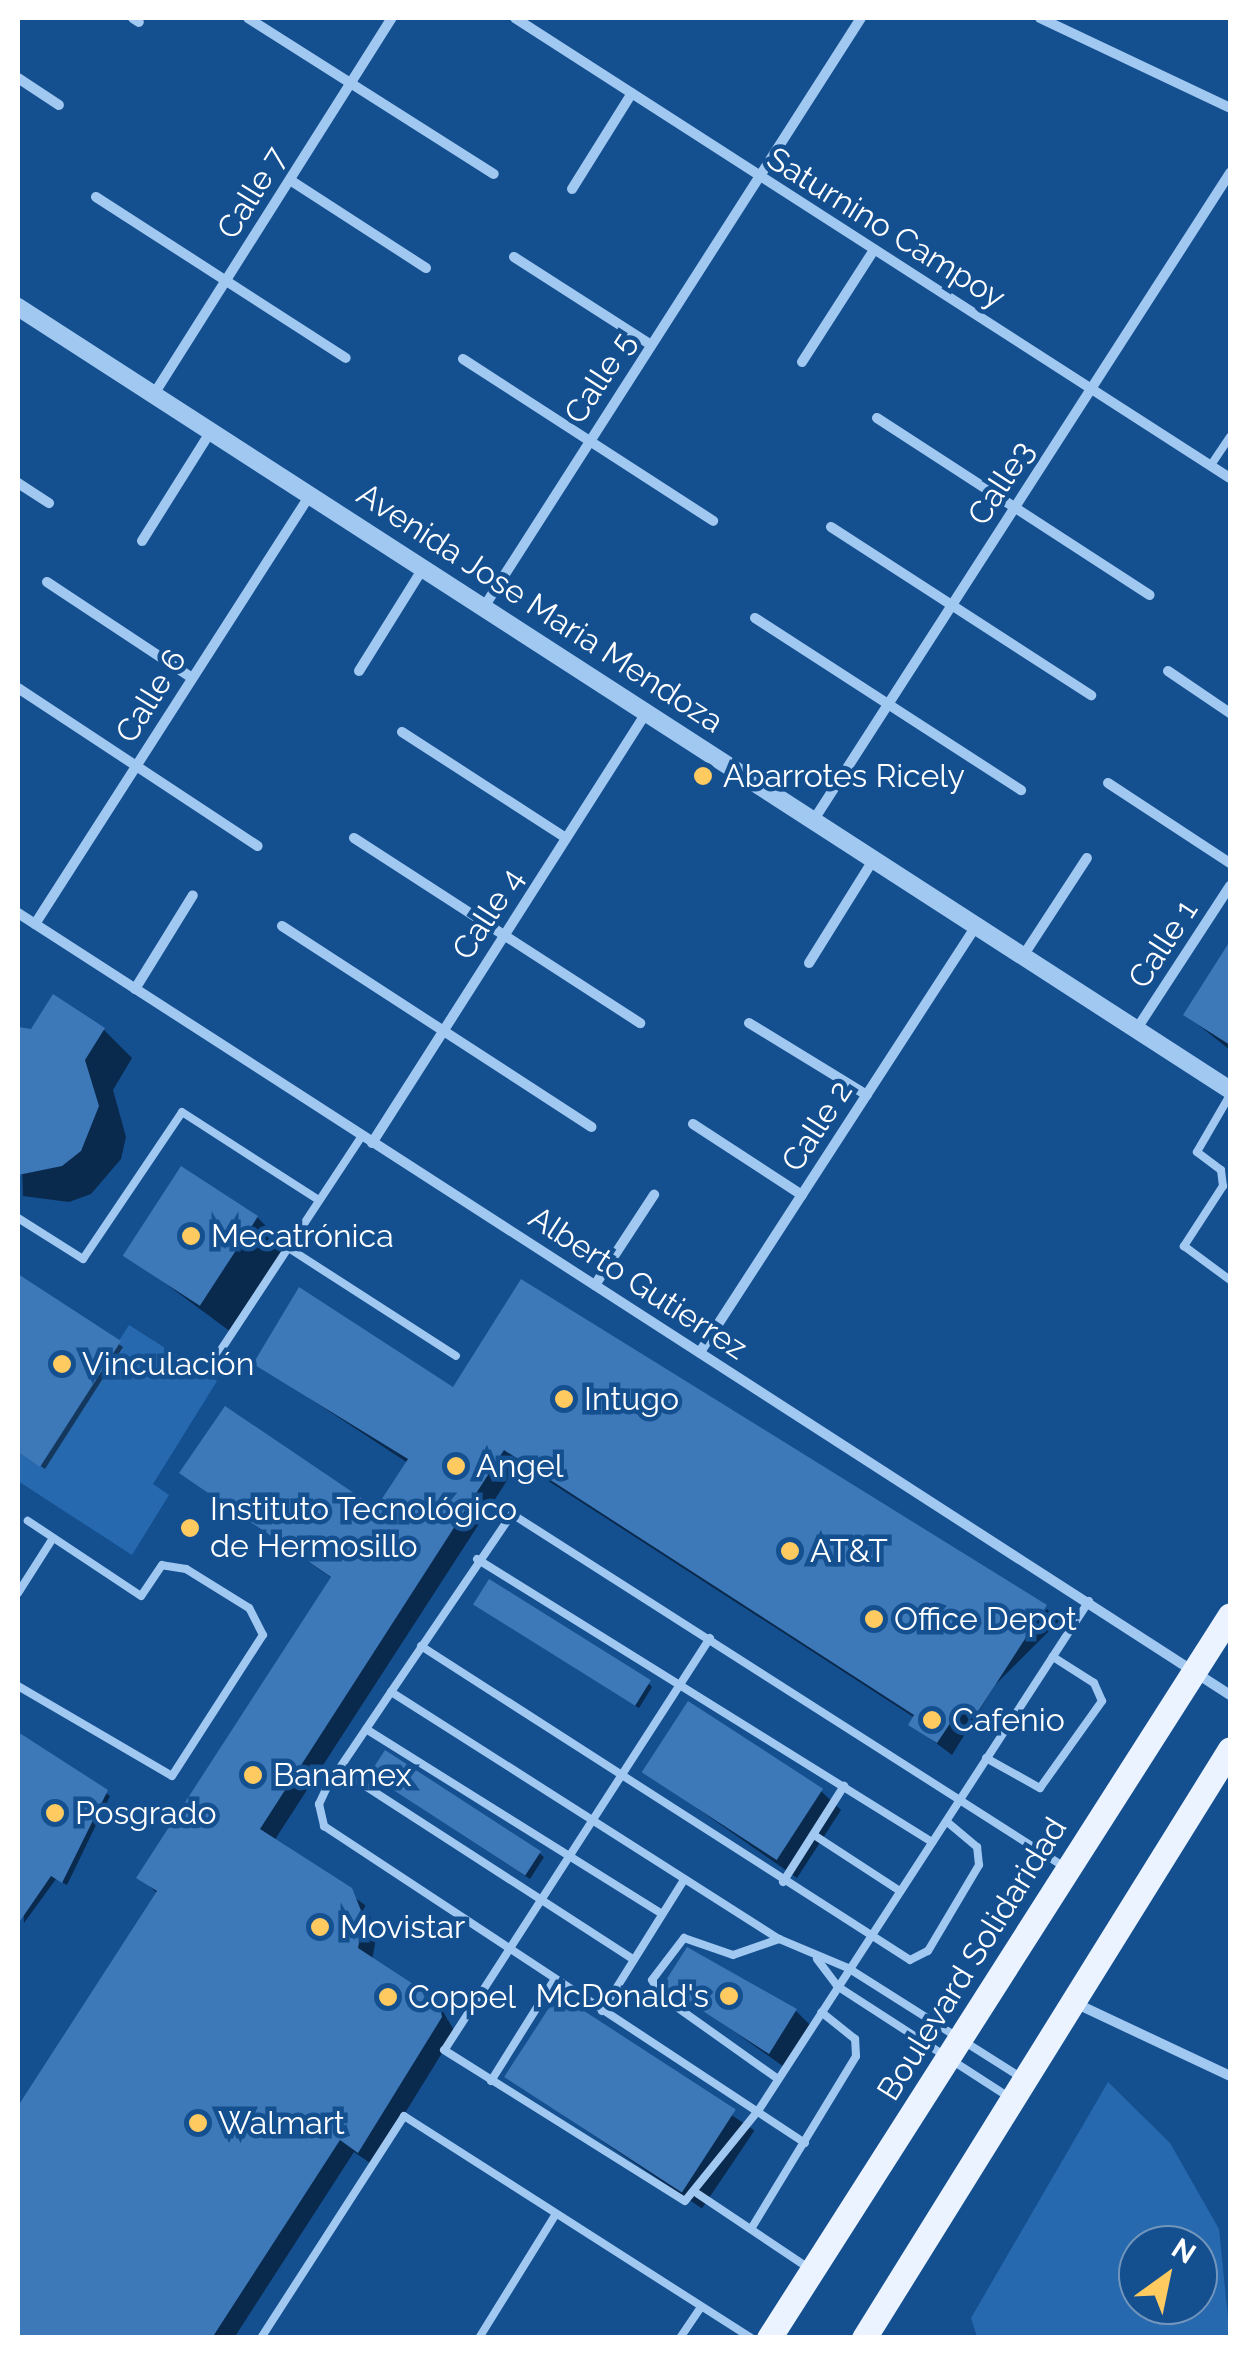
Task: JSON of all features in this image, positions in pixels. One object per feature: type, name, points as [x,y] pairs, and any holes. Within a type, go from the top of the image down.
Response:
[{"type":"main road","name":"Boulevard Solidaridad","points":[[769,2338],[1230,1615]]},
{"type":"main road","points":[[864,2338],[1021,2092],[1230,1749]]},
{"type":"street","points":[[248,18],[494,174]]},
{"type":"street","name":"Calle 7","points":[[154,394],[392,18]]},
{"type":"street","name":"Saturnino Campoy","points":[[516,18],[1230,478]]},
{"type":"street","name":"Calle 5","points":[[484,607],[861,18]]},
{"type":"street","points":[[1040,18],[1230,108]]},
{"type":"street","points":[[18,78],[59,105]]},
{"type":"street","points":[[572,190],[632,93]]},
{"type":"street","name":"Calle3","points":[[813,822],[1230,172]]},
{"type":"street","points":[[290,180],[426,268]]},
{"type":"street","points":[[96,197],[346,358]]},
{"type":"street","points":[[802,362],[874,250]]},
{"type":"street","points":[[514,257],[651,345]]},
{"type":"street","name":"Avenida Jose Maria Mendoza","points":[[18,308],[1230,1092]]},
{"type":"street","points":[[463,359],[713,521]]},
{"type":"street","points":[[876,418],[1150,595]]},
{"type":"street","points":[[142,541],[212,431]]},
{"type":"street","points":[[18,483],[49,504]]},
{"type":"street","name":"Calle 6","points":[[35,924],[310,494]]},
{"type":"street","points":[[831,527],[1091,695]]},
{"type":"street","points":[[358,671],[423,568]]},
{"type":"street","points":[[47,582],[192,678]]},
{"type":"street","points":[[755,618],[1021,790]]},
{"type":"street","points":[[1168,671],[1230,713]]},
{"type":"street","points":[[18,688],[258,846]]},
{"type":"street","name":"Calle 4","points":[[367,1139],[443,1031],[646,713]]},
{"type":"street","points":[[402,732],[566,838]]},
{"type":"street","points":[[1108,783],[1230,863]]},
{"type":"street","points":[[354,838],[640,1023]]},
{"type":"street","points":[[1023,956],[1087,858]]},
{"type":"street","points":[[809,963],[873,860]]},
{"type":"street","name":"Calle 1","points":[[1136,1030],[1230,886]]},
{"type":"street","points":[[135,989],[193,895]]},
{"type":"street","name":"Alberto Gutierrez","points":[[18,913],[1089,1600],[1230,1695]]},
{"type":"street","points":[[282,926],[592,1127]]},
{"type":"street","name":"Calle 2","points":[[700,1352],[976,926]]},
{"type":"street","points":[[749,1023],[867,1095]]},
{"type":"street","points":[[693,1124],[802,1195]]},
{"type":"street","points":[[595,1285],[654,1195]]},
{"type":"street","points":[[1075,2002],[1230,2076]]},
{"type":"lane","points":[[1211,465],[1230,437]]},
{"type":"lane","points":[[1230,1092],[1197,1152],[1221,1170],[1222,1186],[1184,1246],[1230,1280]]},
{"type":"lane","points":[[18,1218],[83,1259],[182,1112],[317,1199]]},
{"type":"lane","points":[[205,1374],[317,1199],[367,1139]]},
{"type":"lane","points":[[286,1247],[456,1356]]},
{"type":"lane","points":[[806,2142],[503,1948],[324,1826],[319,1804],[339,1769],[477,1559],[512,1514],[1067,1869]]},
{"type":"lane","points":[[18,1686],[172,1776],[263,1635],[248,1608],[186,1570],[162,1566],[140,1596],[28,1521]]},
{"type":"lane","points":[[18,1593],[53,1538]]},
{"type":"lane","points":[[477,1559],[932,1842]]},
{"type":"lane","points":[[698,2194],[758,2111],[1089,1600]]},
{"type":"lane","points":[[710,1638],[503,1948],[444,2050],[671,2198],[698,2194],[812,2270]]},
{"type":"lane","points":[[421,1646],[869,1938],[910,1960],[943,1928],[981,1856],[946,1821]]},
{"type":"lane","points":[[986,1758],[1040,1788],[1102,1702],[1094,1683],[1053,1656]]},
{"type":"lane","points":[[392,1692],[779,1938],[817,1960],[848,1968],[1021,2092]]},
{"type":"lane","points":[[366,1729],[662,1914]]},
{"type":"lane","points":[[339,1769],[634,1960]]},
{"type":"lane","points":[[783,1882],[844,1786]]},
{"type":"lane","points":[[814,1835],[900,1891]]},
{"type":"lane","points":[[602,2011],[684,1880]]},
{"type":"lane","points":[[778,2078],[661,1996],[652,1980],[684,1938],[733,1955],[779,1938]]},
{"type":"lane","points":[[817,1960],[837,1986],[955,2048],[1021,2092]]},
{"type":"lane","points":[[491,2082],[554,1980]]},
{"type":"lane","points":[[751,2229],[806,2142],[857,2046],[821,2012]]},
{"type":"lane","points":[[262,2338],[404,2116],[751,2338]]},
{"type":"lane","points":[[479,2338],[556,2214]]},
{"type":"lane","points":[[680,2338],[700,2308]]},
{"type":"shaded area","points":[[129,1325],[217,1381],[153,1484],[169,1495],[132,1555],[18,1481],[18,1452],[39,1466]]},
{"type":"shaded area","points":[[1108,2082],[1170,2143],[1217,2225],[1118,2225],[1118,2325],[1218,2325],[1218,2227],[1230,2337],[977,2337],[971,2318]]},
{"type":"building","points":[[1230,941],[1230,1045],[1183,1015]]},
{"type":"building","points":[[53,994],[105,1028],[85,1060],[99,1106],[81,1151],[62,1166],[18,1175],[18,1027],[31,1029]]},
{"type":"building","name":"Mecatrónica","points":[[181,1166],[258,1216],[200,1306],[123,1256]]},
{"type":"building","name":"Vinculación","points":[[18,1274],[121,1341],[40,1467],[18,1452]]},
{"type":"building","points":[[521,1279],[1047,1605],[977,1713],[963,1704],[937,1743],[908,1725],[914,1715],[504,1450],[260,1829],[352,1888],[364,1918],[358,1948],[439,2001],[442,2017],[358,2153],[340,2140],[212,2338],[18,2338],[18,2106],[157,1891],[136,1878],[331,1577],[179,1473],[225,1406],[376,1508],[408,1459],[253,1364],[299,1287],[453,1387]]},
{"type":"building","points":[[489,1579],[651,1680],[635,1706],[473,1604]]},
{"type":"building","points":[[688,1701],[823,1789],[777,1860],[642,1772]]},
{"type":"building","name":"Posgrado","points":[[18,1732],[108,1790],[62,1883],[51,1876],[18,1924]]},
{"type":"building","points":[[385,1750],[541,1851],[525,1876],[369,1774]]},
{"type":"building","name":"McDonald's","points":[[687,1947],[797,2009],[769,2054],[663,1985]]},
{"type":"building","points":[[558,1994],[736,2109],[682,2192],[504,2077]]},
{"type":"place","name":"Abarrotes Ricely","points":[[703,776]]},
{"type":"place","name":"Mecatrónica","points":[[191,1236]]},
{"type":"place","name":"Vinculación","points":[[62,1364]]},
{"type":"place","name":"Intugo","points":[[564,1399]]},
{"type":"place","name":"Angel","points":[[456,1466]]},
{"type":"place","name":"Instituto Tecnológico de Hermosillo","points":[[190,1528]]},
{"type":"place","name":"AT&T","points":[[790,1551]]},
{"type":"place","name":"Office Depot","points":[[874,1619]]},
{"type":"place","name":"Cafenio","points":[[932,1720]]},
{"type":"place","name":"Banamex","points":[[253,1775]]},
{"type":"place","name":"Posgrado","points":[[55,1813]]},
{"type":"place","name":"Movistar","points":[[320,1927]]},
{"type":"place","name":"McDonald's","points":[[729,1996]]},
{"type":"place","name":"Coppel","points":[[388,1997]]},
{"type":"place","name":"Walmart","points":[[198,2123]]}]
